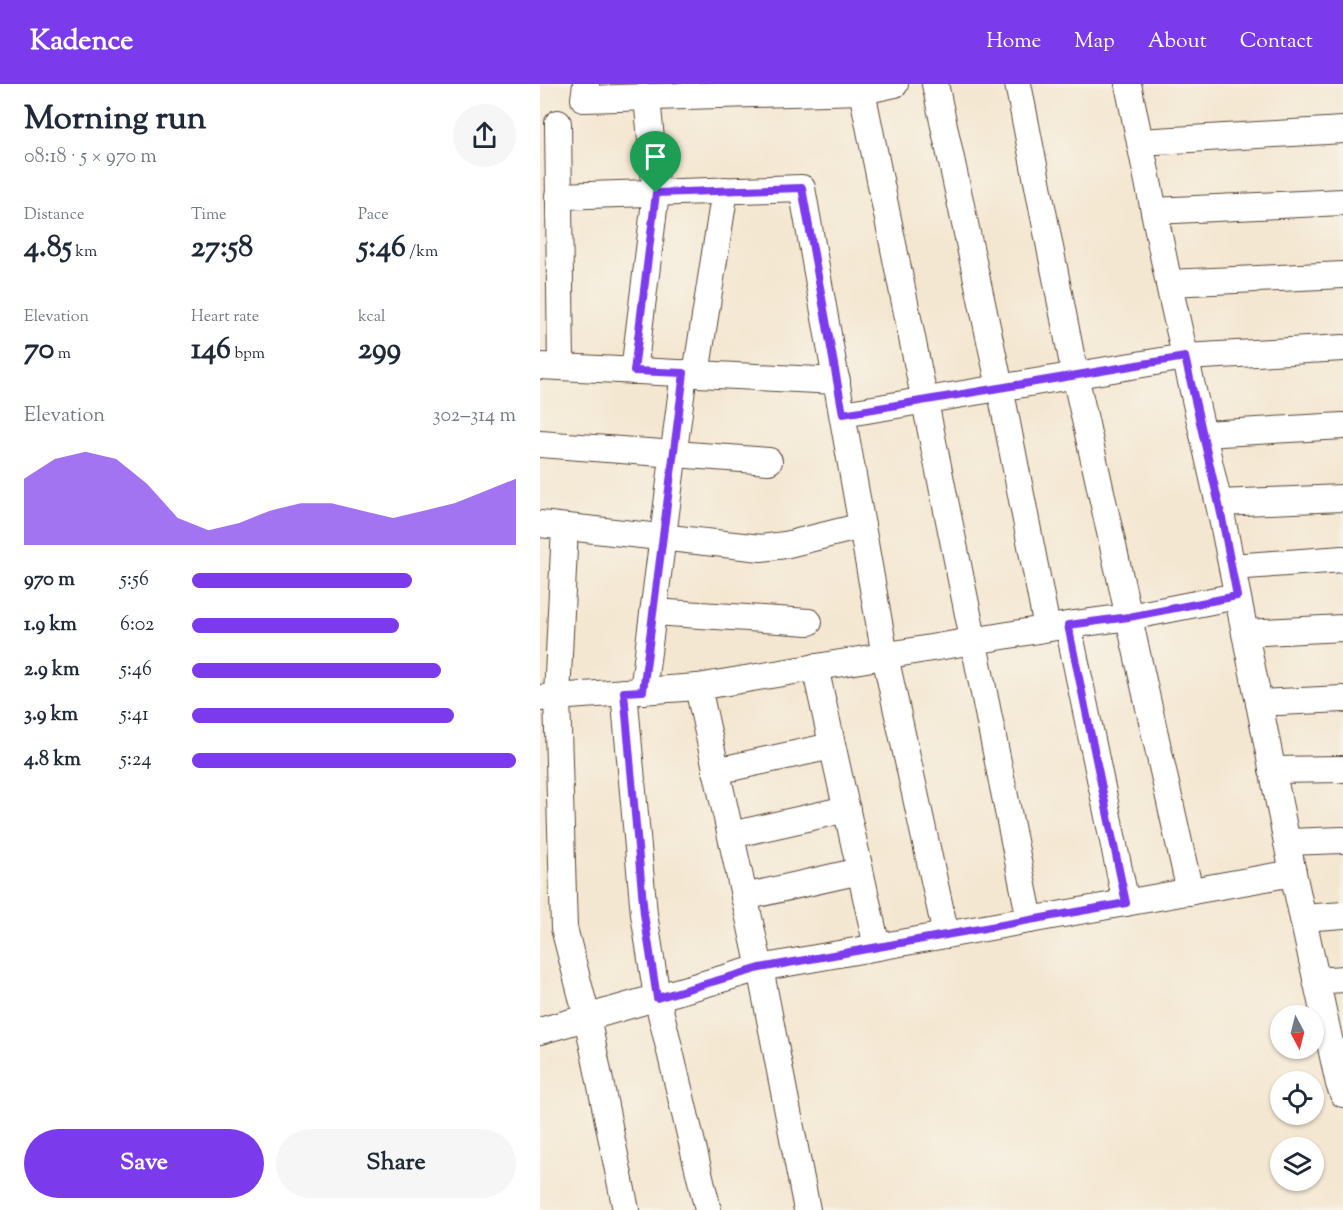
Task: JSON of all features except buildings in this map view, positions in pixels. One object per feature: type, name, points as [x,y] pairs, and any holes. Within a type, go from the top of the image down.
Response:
[{"type":"street","points":[[586,84],[584,99],[862,91],[895,84]]},
{"type":"street","points":[[935,84],[1000,387],[1126,903]]},
{"type":"street","points":[[1018,84],[1075,375],[1190,892]]},
{"type":"street","points":[[1128,84],[1185,357],[1219,503],[1316,981],[1337,1051],[1339,1084],[1343,1094]]},
{"type":"street","points":[[862,91],[1030,920]]},
{"type":"street","points":[[634,371],[656,193],[647,97]]},
{"type":"street","points":[[558,123],[558,196],[551,366],[837,381]]},
{"type":"street","points":[[1140,142],[1343,130]]},
{"type":"street","points":[[558,196],[802,188],[885,656],[946,935]]},
{"type":"street","points":[[708,1210],[657,998],[644,914],[634,692],[653,612],[674,454],[725,190]]},
{"type":"street","points":[[1154,211],[1343,202]]},
{"type":"street","points":[[1169,283],[1343,275]]},
{"type":"street","points":[[843,414],[1185,357],[1343,348]]},
{"type":"street","points":[[1203,434],[1343,426]]},
{"type":"street","points":[[540,444],[769,461]]},
{"type":"street","points":[[1219,503],[1343,498]]},
{"type":"street","points":[[540,524],[761,548],[785,545],[862,526]]},
{"type":"street","points":[[566,527],[548,698],[564,928],[587,1017],[626,1210]]},
{"type":"street","points":[[1232,567],[1343,560]]},
{"type":"street","points":[[548,698],[698,687],[1057,626],[1129,617],[1237,596]]},
{"type":"street","points":[[653,612],[808,622]]},
{"type":"street","points":[[1245,633],[1343,628]]},
{"type":"street","points":[[815,668],[877,947]]},
{"type":"street","points":[[698,687],[760,968],[807,1210]]},
{"type":"street","points":[[1259,703],[1343,699]]},
{"type":"street","points":[[716,771],[832,746]]},
{"type":"street","points":[[1272,770],[1343,769]]},
{"type":"street","points":[[731,835],[847,809]]},
{"type":"street","points":[[1287,842],[1343,840]]},
{"type":"street","points":[[744,897],[860,871]]},
{"type":"street","points":[[540,1031],[760,968],[1293,873]]},
{"type":"street","points":[[1303,918],[1343,915]]},
{"type":"street","points":[[1316,981],[1343,979]]},
{"type":"route","points":[[802,188],[843,414],[1185,357],[1222,518],[1237,596],[1129,617],[1068,625],[1126,903],[760,968],[657,998],[644,914],[624,692],[643,691],[684,373],[634,371],[656,193],[802,188]]}]
